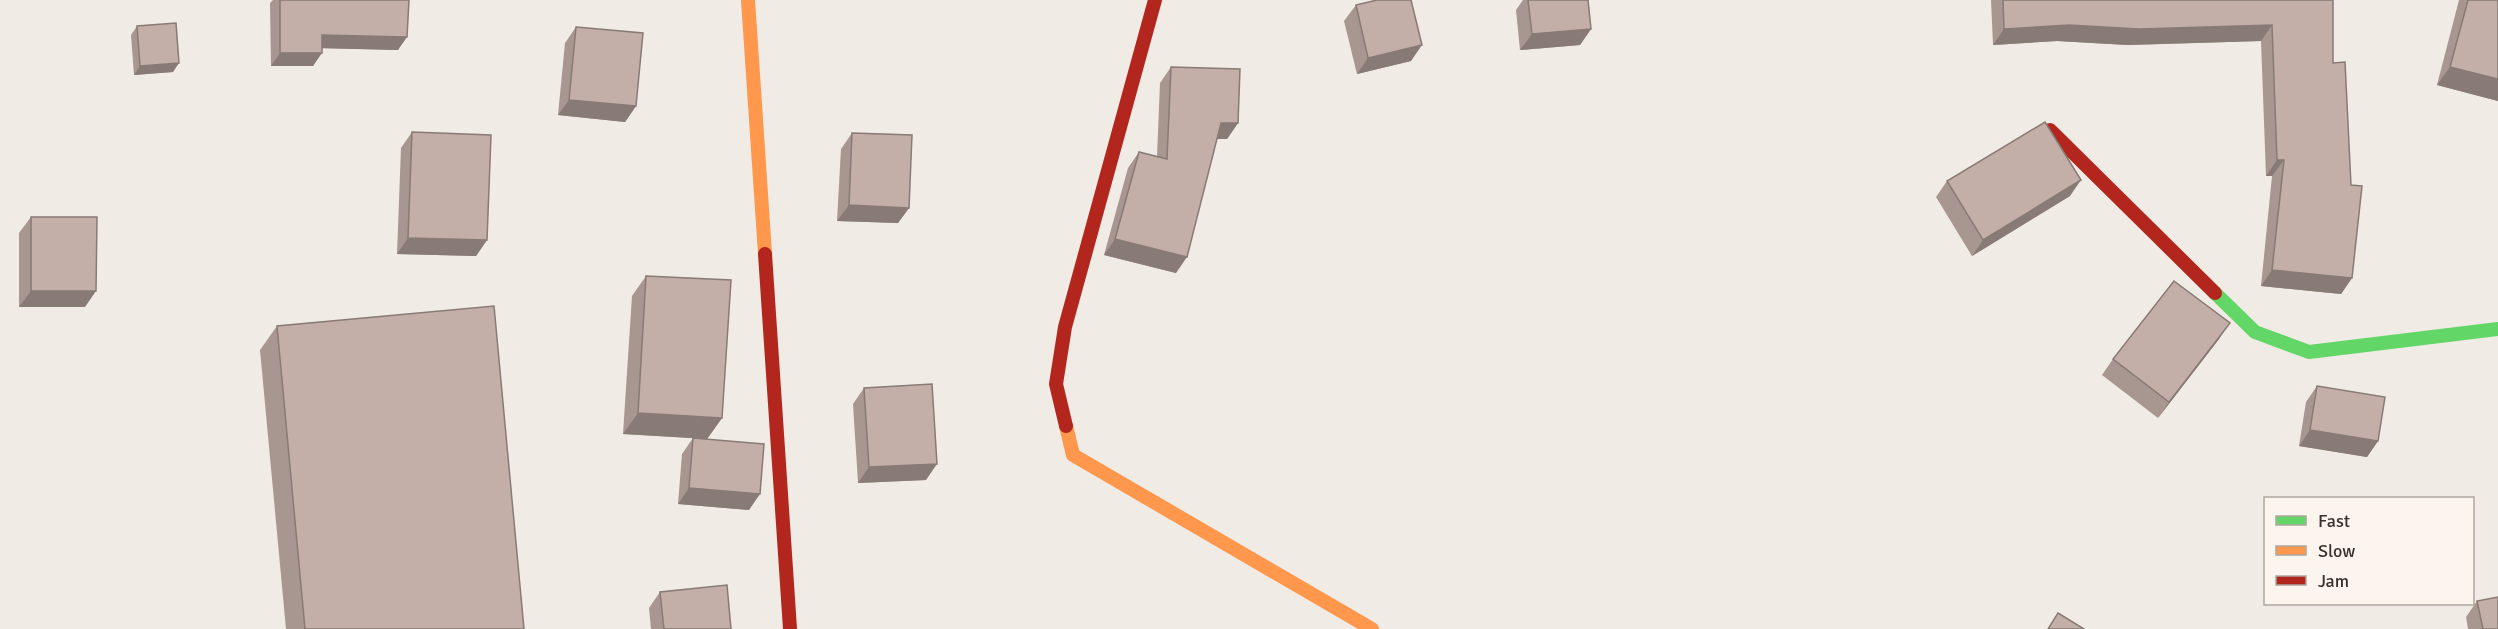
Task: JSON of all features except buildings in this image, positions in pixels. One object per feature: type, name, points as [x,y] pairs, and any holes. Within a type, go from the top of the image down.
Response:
[{"type":"street","points":[[748,0],[790,629]]},
{"type":"street","points":[[1155,0],[1065,327],[1056,384],[1073,455],[1372,629]]},
{"type":"street","points":[[2050,130],[2255,332],[2309,352],[2498,329]]},
{"type":"traffic: fast","points":[[2215,293],[2255,332],[2309,352],[2498,329]]},
{"type":"traffic: slow","points":[[748,0],[765,254]]},
{"type":"traffic: slow","points":[[1066,426],[1073,455],[1372,629]]},
{"type":"traffic: jam","points":[[1066,426],[1056,384],[1065,327],[1155,0]]},
{"type":"traffic: jam","points":[[2050,130],[2215,293]]},
{"type":"traffic: jam","points":[[765,254],[790,629]]}]
